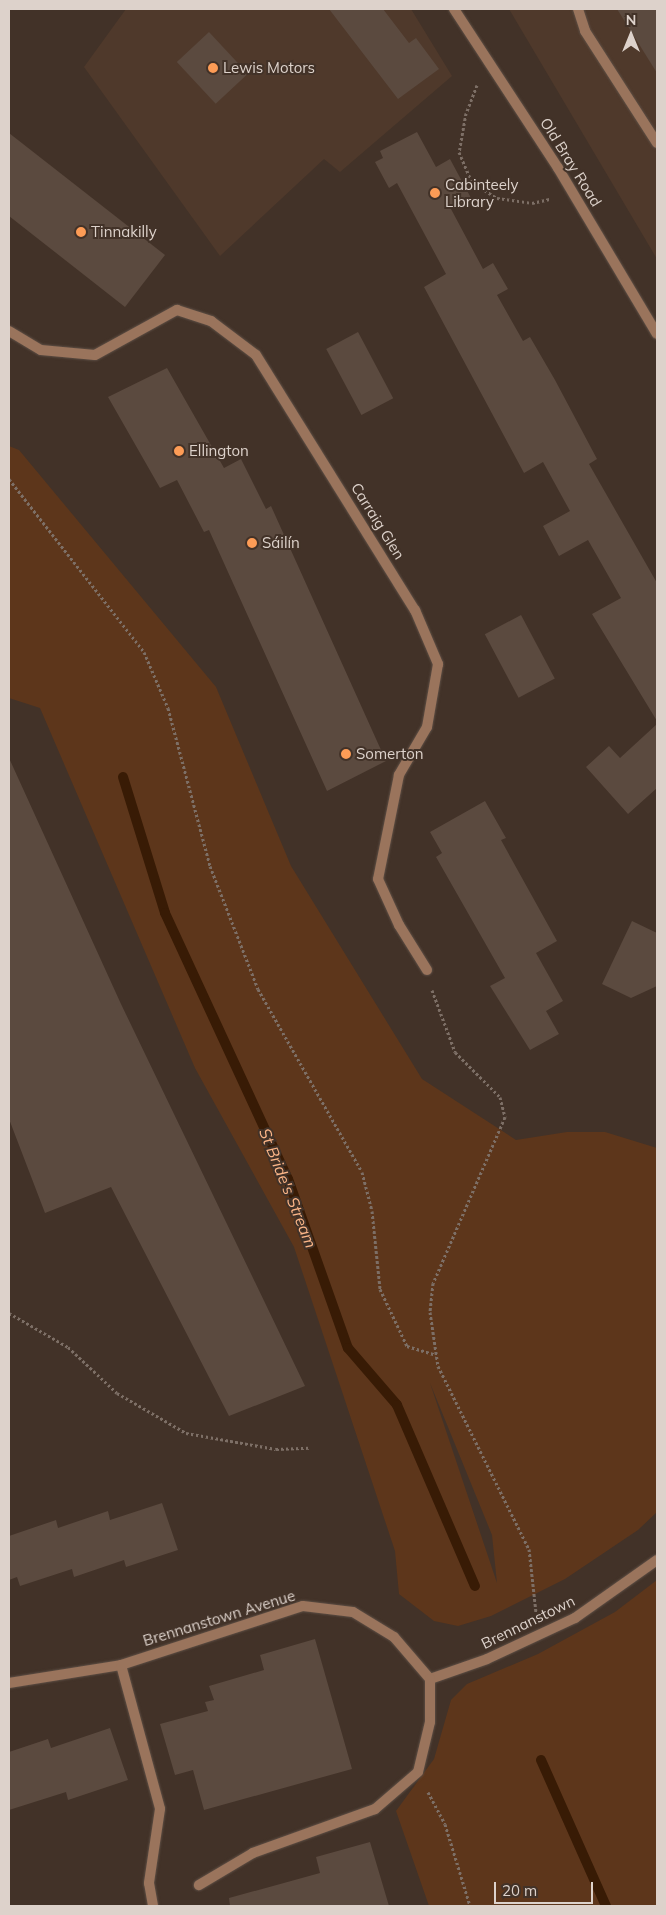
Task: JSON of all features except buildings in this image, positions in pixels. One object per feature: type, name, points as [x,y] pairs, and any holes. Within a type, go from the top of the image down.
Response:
[{"type":"street","name":"Old Bray Road","points":[[454,9],[571,190],[657,334]]},
{"type":"street","points":[[578,9],[585,31],[657,144]]},
{"type":"street","name":"Carraig Glen","points":[[9,331],[41,350],[95,356],[177,310],[211,321],[256,356],[415,610],[438,664],[427,727],[398,775],[378,879],[398,925],[427,970]]},
{"type":"street","name":"Brennanstown","points":[[430,1679],[544,1633],[574,1618],[657,1560]]},
{"type":"street","name":"Brennanstown Avenue","points":[[9,1682],[121,1665],[303,1606],[353,1612],[394,1637],[430,1679]]},
{"type":"street","points":[[121,1665],[160,1809],[149,1883],[153,1906]]},
{"type":"street","points":[[199,1885],[253,1853],[375,1809],[418,1772],[430,1722],[430,1679]]},
{"type":"path","points":[[494,70],[477,84],[466,113],[459,152],[472,182],[497,198],[516,202],[545,200],[571,190]]},
{"type":"path","points":[[9,479],[144,652],[168,708],[210,866],[258,989],[362,1172],[372,1211],[380,1289],[407,1346],[436,1355]]},
{"type":"path","points":[[427,970],[440,1018],[456,1052],[500,1097],[505,1117],[433,1283],[430,1312],[436,1355],[528,1549],[532,1600],[544,1633]]},
{"type":"path","points":[[9,1313],[68,1346],[117,1394],[186,1433],[276,1449],[309,1448]]},
{"type":"path","points":[[418,1772],[444,1824],[470,1906]]},
{"type":"shaded area","points":[[126,9],[411,9],[452,76],[340,172],[324,159],[220,256],[84,67]]},
{"type":"shaded area","points":[[509,9],[657,9],[657,259]]},
{"type":"shaded area","points":[[9,446],[19,450],[216,687],[291,866],[422,1079],[516,1140],[567,1132],[605,1132],[657,1148],[657,1512],[638,1530],[565,1579],[491,1616],[458,1626],[434,1621],[399,1594],[395,1551],[294,1247],[195,1068],[40,708],[9,698]],"holes":[[[430,1383],[492,1535],[497,1583]]]},
{"type":"shaded area","points":[[657,1580],[657,1906],[429,1906],[396,1811],[434,1759],[451,1700],[467,1684],[538,1654],[615,1612]]},
{"type":"waterway","name":"St Bride's Stream","points":[[123,777],[165,913],[288,1179],[348,1348],[397,1405],[475,1586]]},
{"type":"waterway","name":"St Bride's Stream","points":[[541,1760],[606,1906]]},
{"type":"place","name":"Lewis Motors","points":[[213,68]]},
{"type":"place","name":"Cabinteely Library","points":[[435,193]]},
{"type":"place","name":"Tinnakilly","points":[[81,232]]},
{"type":"place","name":"Ellington","points":[[179,451]]},
{"type":"place","name":"Sáilín","points":[[252,543]]},
{"type":"place","name":"Somerton","points":[[346,754]]}]
